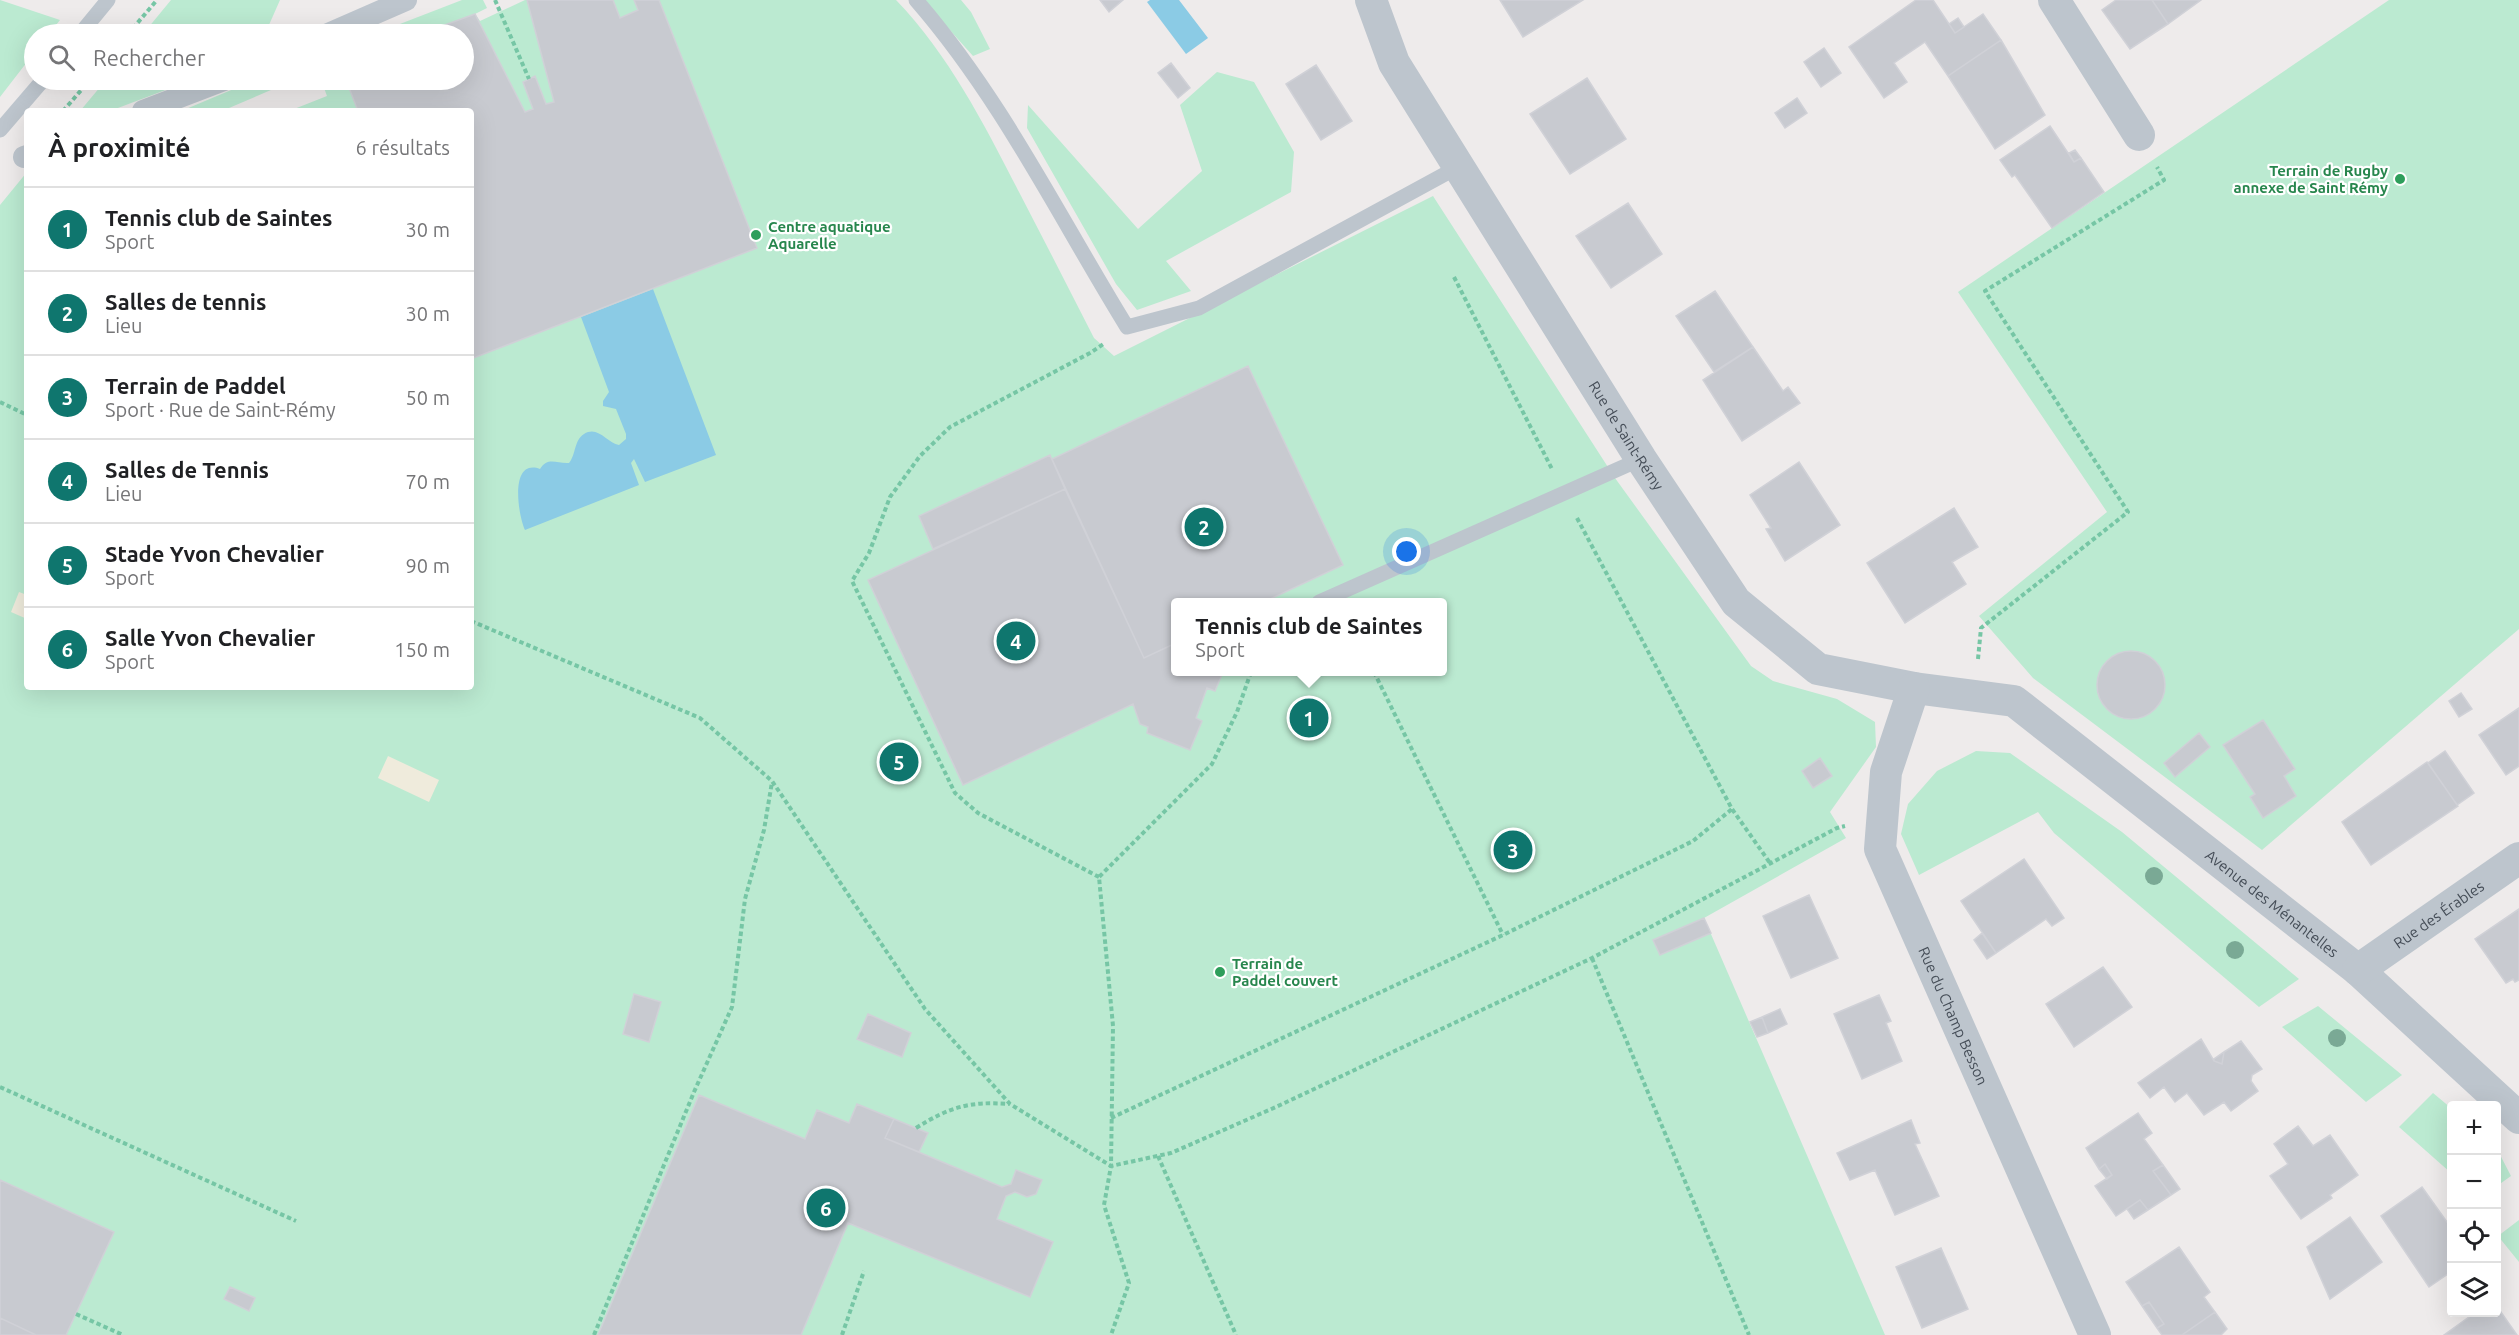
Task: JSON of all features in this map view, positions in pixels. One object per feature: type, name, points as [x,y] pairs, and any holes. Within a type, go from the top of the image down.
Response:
[{"type":"street","points":[[351,24],[406,0]]},
{"type":"street","name":"Rue de Saint-Rémy","points":[[1371,0],[1394,63],[1641,459],[1736,602],[1818,669],[1914,688],[2014,700]]},
{"type":"street","points":[[2054,0],[2139,135]]},
{"type":"street","points":[[151,108],[198,90]]},
{"type":"street","name":"Rue du Champ Besson","points":[[1914,688],[1886,772],[1880,849],[2096,1335]]},
{"type":"street","name":"Avenue des Ménantelles","points":[[2014,700],[2358,970],[2519,1118]]},
{"type":"street","name":"Rue des Érables","points":[[2358,970],[2519,858]]},
{"type":"lane","points":[[88,24],[108,0]]},
{"type":"lane","points":[[916,0],[945,33],[1028,156],[1087,263],[1127,327],[1199,308],[1458,167]]},
{"type":"lane","points":[[0,130],[34,90]]},
{"type":"lane","points":[[1330,598],[1641,459]]},
{"type":"path","points":[[137,24],[157,0]]},
{"type":"path","points":[[495,0],[529,79]]},
{"type":"path","points":[[66,108],[81,90]]},
{"type":"path","points":[[1974,696],[1981,628],[2128,512],[1985,291],[2164,180],[2139,135]]},
{"type":"path","points":[[1454,277],[1564,493],[1732,809],[1770,863]]},
{"type":"path","points":[[1099,877],[978,813],[955,793],[852,581],[869,553],[890,497],[920,456],[950,427],[1090,353],[1127,327]]},
{"type":"path","points":[[0,402],[24,414]]},
{"type":"path","points":[[474,622],[700,718],[772,781],[925,1009],[1010,1104],[1111,1166],[1171,1152],[1276,1107],[1592,958],[1837,828],[1882,817]]},
{"type":"path","points":[[1099,877],[1212,764],[1238,712],[1250,676]]},
{"type":"path","points":[[1376,676],[1503,934]]},
{"type":"path","points":[[594,1335],[694,1092],[732,1007],[745,899],[765,830],[772,781]]},
{"type":"path","points":[[1112,1118],[1503,934],[1693,841],[1732,809]]},
{"type":"path","points":[[1099,877],[1113,1026],[1111,1166],[1104,1205],[1129,1283],[1111,1335]]},
{"type":"path","points":[[1592,958],[1749,1335]]},
{"type":"path","points":[[0,1087],[297,1221]]},
{"type":"path","points":[[916,1128],[953,1108],[980,1102],[1010,1104]]},
{"type":"path","points":[[1158,1156],[1236,1335]]},
{"type":"path","points":[[842,1335],[864,1271]]},
{"type":"path","points":[[76,1314],[123,1335]]},
{"type":"green space","points":[[0,0],[60,20],[57,24],[24,24],[24,66],[0,97]]},
{"type":"green space","points":[[171,0],[280,0],[269,24],[151,24]]},
{"type":"green space","points":[[462,0],[483,0],[487,8],[475,14],[480,21],[525,0],[896,0],[933,44],[964,91],[1006,166],[1094,338],[1114,356],[1433,196],[1615,478],[1751,666],[1773,681],[1837,699],[1875,722],[1876,747],[1830,812],[1846,838],[1704,918],[1885,1335],[0,1335],[0,205],[24,176],[24,690],[474,690],[474,108],[297,108],[327,96],[325,90],[474,90],[474,24],[400,24]]},
{"type":"green space","points":[[923,0],[961,0],[971,12],[990,49],[973,56]]},
{"type":"green space","points":[[2389,0],[2519,0],[2519,629],[2262,850],[2033,678],[1979,616],[2107,512],[1958,292]]},
{"type":"green space","points":[[1217,72],[1254,82],[1294,152],[1291,192],[1166,261],[1191,291],[1137,310],[1116,284],[1027,128],[1028,105],[1138,229],[1202,171],[1180,105]]},
{"type":"green space","points":[[98,90],[166,90],[118,108],[83,108]]},
{"type":"green space","points":[[231,90],[271,90],[229,108],[188,108]]},
{"type":"green space","points":[[1976,751],[2010,753],[2122,832],[2299,979],[2259,1007],[2054,833],[2038,812],[1919,875],[1901,834],[1908,804],[1937,771]]},
{"type":"green space","points":[[2318,1006],[2402,1075],[2366,1102],[2282,1027]]},
{"type":"green space","points":[[2433,1093],[2447,1105],[2447,1169],[2399,1127]]},
{"type":"green space","points":[[2501,1157],[2511,1176],[2501,1183]]},
{"type":"green space","points":[[2519,1220],[2519,1262],[2501,1240],[2501,1234]]},
{"type":"sand","points":[[19,592],[24,594],[24,618],[11,612]]},
{"type":"sand","points":[[388,756],[439,780],[429,802],[378,778]]},
{"type":"water","points":[[1150,0],[1179,0],[1208,38],[1186,54],[1147,2]]},
{"type":"water","points":[[653,289],[716,455],[645,482],[634,459],[631,463],[639,485],[525,530],[518,501],[520,480],[524,472],[530,468],[540,469],[550,462],[569,463],[578,440],[589,432],[598,433],[619,445],[626,439],[616,409],[603,406],[603,401],[609,392],[581,317]]},
{"type":"building","points":[[527,0],[613,0],[620,18],[638,10],[634,0],[659,0],[757,248],[474,358],[474,108],[357,108],[350,90],[474,90],[474,24],[448,24],[475,14],[525,112],[533,109],[523,82],[535,76],[546,104],[554,102]]},
{"type":"building","points":[[1100,0],[1123,0],[1109,12]]},
{"type":"building","points":[[1500,0],[1583,0],[1523,37]]},
{"type":"building","points":[[1916,0],[1933,0],[1955,33],[1983,14],[2001,40],[1948,76],[1925,42],[1894,63],[1907,82],[1884,98],[1849,47]]},
{"type":"building","points":[[2116,0],[2152,0],[2168,24],[2130,49],[2102,10]]},
{"type":"building","points":[[2152,0],[2201,0],[2168,24]]},
{"type":"building","points":[[1958,18],[1964,27],[1955,33],[1949,24]]},
{"type":"building","points":[[2001,40],[2045,115],[1995,149],[1948,76]]},
{"type":"building","points":[[1824,48],[1841,73],[1821,87],[1804,62]]},
{"type":"building","points":[[1171,63],[1190,88],[1178,98],[1158,73]]},
{"type":"building","points":[[1316,65],[1352,121],[1321,140],[1286,84]]},
{"type":"building","points":[[1587,78],[1626,139],[1570,174],[1530,114]]},
{"type":"building","points":[[1797,98],[1807,113],[1785,128],[1775,113]]},
{"type":"building","points":[[2050,126],[2074,162],[2081,158],[2104,192],[2052,228],[2015,175],[2012,177],[2000,160]]},
{"type":"building","points":[[2075,150],[2081,158],[2074,162],[2069,153]]},
{"type":"building","points":[[1628,203],[1662,254],[1611,288],[1576,236]]},
{"type":"building","points":[[1715,291],[1753,347],[1714,372],[1676,316]]},
{"type":"building","points":[[1753,347],[1783,391],[1788,387],[1800,403],[1742,441],[1703,380]]},
{"type":"building","points":[[1248,366],[1343,565],[1273,598],[1171,598],[1171,645],[1144,658],[1052,459]]},
{"type":"building","points":[[1050,455],[1065,489],[933,549],[919,516]]},
{"type":"building","points":[[1799,462],[1840,525],[1785,561],[1766,529],[1771,528],[1750,495]]},
{"type":"building","points":[[1065,489],[1144,658],[1171,645],[1171,676],[1221,676],[1215,691],[1207,688],[1196,718],[1202,721],[1190,750],[1147,733],[1148,727],[1140,724],[1133,704],[963,785],[868,580]]},
{"type":"building","points":[[1954,508],[1978,547],[1952,562],[1966,584],[1905,623],[1867,563]]},
{"type":"building","points":[[2131,651],[2144,654],[2155,661],[2162,672],[2165,685],[2162,698],[2155,709],[2144,716],[2131,719],[2118,716],[2107,709],[2100,698],[2097,685],[2100,672],[2107,661],[2118,654]]},
{"type":"building","points":[[2461,693],[2472,709],[2459,717],[2449,701]]},
{"type":"building","points":[[2519,708],[2519,766],[2506,775],[2479,735]]},
{"type":"building","points":[[2263,720],[2295,769],[2284,776],[2296,796],[2263,818],[2250,797],[2255,794],[2223,745]]},
{"type":"building","points":[[2199,733],[2210,747],[2175,777],[2164,763]]},
{"type":"building","points":[[2445,751],[2474,793],[2457,805],[2428,763]]},
{"type":"building","points":[[1820,758],[1832,776],[1813,788],[1802,771]]},
{"type":"building","points":[[2427,762],[2458,806],[2371,865],[2342,822]]},
{"type":"building","points":[[2024,859],[2064,918],[2052,926],[2046,919],[1996,953],[1961,901]]},
{"type":"building","points":[[1809,895],[1838,958],[1791,978],[1763,916]]},
{"type":"building","points":[[2519,909],[2519,980],[2515,982],[2513,979],[2506,983],[2475,939]]},
{"type":"building","points":[[1704,918],[1711,933],[1660,955],[1653,940]]},
{"type":"building","points":[[1982,933],[1996,953],[1987,959],[1974,940]]},
{"type":"building","points":[[2103,967],[2132,1007],[2074,1047],[2046,1004]]},
{"type":"building","points":[[634,994],[661,1002],[649,1042],[623,1034]]},
{"type":"building","points":[[1879,995],[1891,1021],[1886,1023],[1902,1061],[1862,1079],[1834,1014]]},
{"type":"building","points":[[1780,1009],[1787,1024],[1768,1033],[1762,1017]]},
{"type":"building","points":[[868,1014],[911,1033],[902,1057],[857,1039]]},
{"type":"building","points":[[1762,1017],[1768,1033],[1757,1037],[1750,1022]]},
{"type":"building","points":[[2201,1039],[2214,1061],[2222,1064],[2224,1052],[2241,1041],[2262,1069],[2252,1075],[2251,1081],[2258,1091],[2231,1111],[2224,1102],[2204,1115],[2187,1093],[2175,1102],[2164,1087],[2150,1098],[2138,1083]]},
{"type":"building","points":[[2224,1052],[2222,1064],[2214,1061],[2214,1059]]},
{"type":"building","points":[[699,1095],[805,1139],[817,1110],[849,1123],[857,1104],[894,1119],[885,1138],[1002,1187],[1011,1184],[1016,1170],[1042,1180],[1036,1194],[1027,1197],[1015,1192],[1006,1196],[997,1219],[1053,1242],[1030,1297],[848,1223],[801,1335],[598,1335]]},
{"type":"building","points":[[2138,1113],[2152,1133],[2144,1139],[2163,1165],[2153,1171],[2171,1195],[2148,1210],[2140,1200],[2116,1216],[2095,1186],[2112,1175],[2105,1164],[2099,1169],[2086,1148]]},
{"type":"building","points":[[894,1119],[928,1133],[919,1152],[885,1138]]},
{"type":"building","points":[[1911,1120],[1920,1143],[1915,1144],[1939,1196],[1895,1215],[1875,1170],[1850,1180],[1837,1153]]},
{"type":"building","points":[[2298,1126],[2313,1146],[2330,1135],[2358,1175],[2330,1195],[2332,1198],[2301,1219],[2270,1176],[2288,1164],[2274,1144]]},
{"type":"building","points":[[2105,1164],[2112,1175],[2107,1179],[2099,1169]]},
{"type":"building","points":[[2163,1165],[2180,1189],[2171,1195],[2153,1171]]},
{"type":"building","points":[[0,1180],[114,1232],[66,1335],[36,1335],[0,1318]]},
{"type":"building","points":[[2422,1187],[2447,1222],[2447,1274],[2429,1287],[2381,1216]]},
{"type":"building","points":[[2140,1200],[2148,1210],[2134,1219],[2127,1209]]},
{"type":"building","points":[[2350,1217],[2382,1262],[2330,1299],[2307,1247]]},
{"type":"building","points":[[2179,1247],[2210,1292],[2204,1297],[2215,1312],[2182,1335],[2162,1335],[2157,1328],[2164,1324],[2149,1302],[2142,1306],[2126,1282]]},
{"type":"building","points":[[1941,1248],[1968,1309],[1922,1328],[1896,1267]]},
{"type":"building","points":[[230,1287],[255,1298],[249,1311],[224,1299]]},
{"type":"building","points":[[2149,1302],[2164,1324],[2157,1328],[2142,1306]]},
{"type":"building","points":[[2215,1312],[2227,1329],[2221,1335],[2182,1335]]},
{"type":"building","points":[[2501,1312],[2517,1335],[2444,1335],[2469,1317],[2501,1317]]},
{"type":"building","points":[[0,1318],[36,1335],[0,1335]]},
{"type":"place","name":"Terrain de Rugby annexe de Saint Rémy","points":[[2400,179]]},
{"type":"place","name":"Centre aquatique Aquarelle","points":[[756,235]]},
{"type":"place","name":"Salles de tennis","points":[[1204,527]]},
{"type":"place","name":"Salles de Tennis","points":[[1016,641]]},
{"type":"place","name":"Tennis club de Saintes","points":[[1309,718]]},
{"type":"place","name":"Stade Yvon Chevalier","points":[[899,762]]},
{"type":"place","name":"Terrain de Paddel","points":[[1513,850]]},
{"type":"place","name":"Terrain de Paddel couvert","points":[[1220,972]]},
{"type":"place","name":"Salle Yvon Chevalier","points":[[826,1208]]}]
